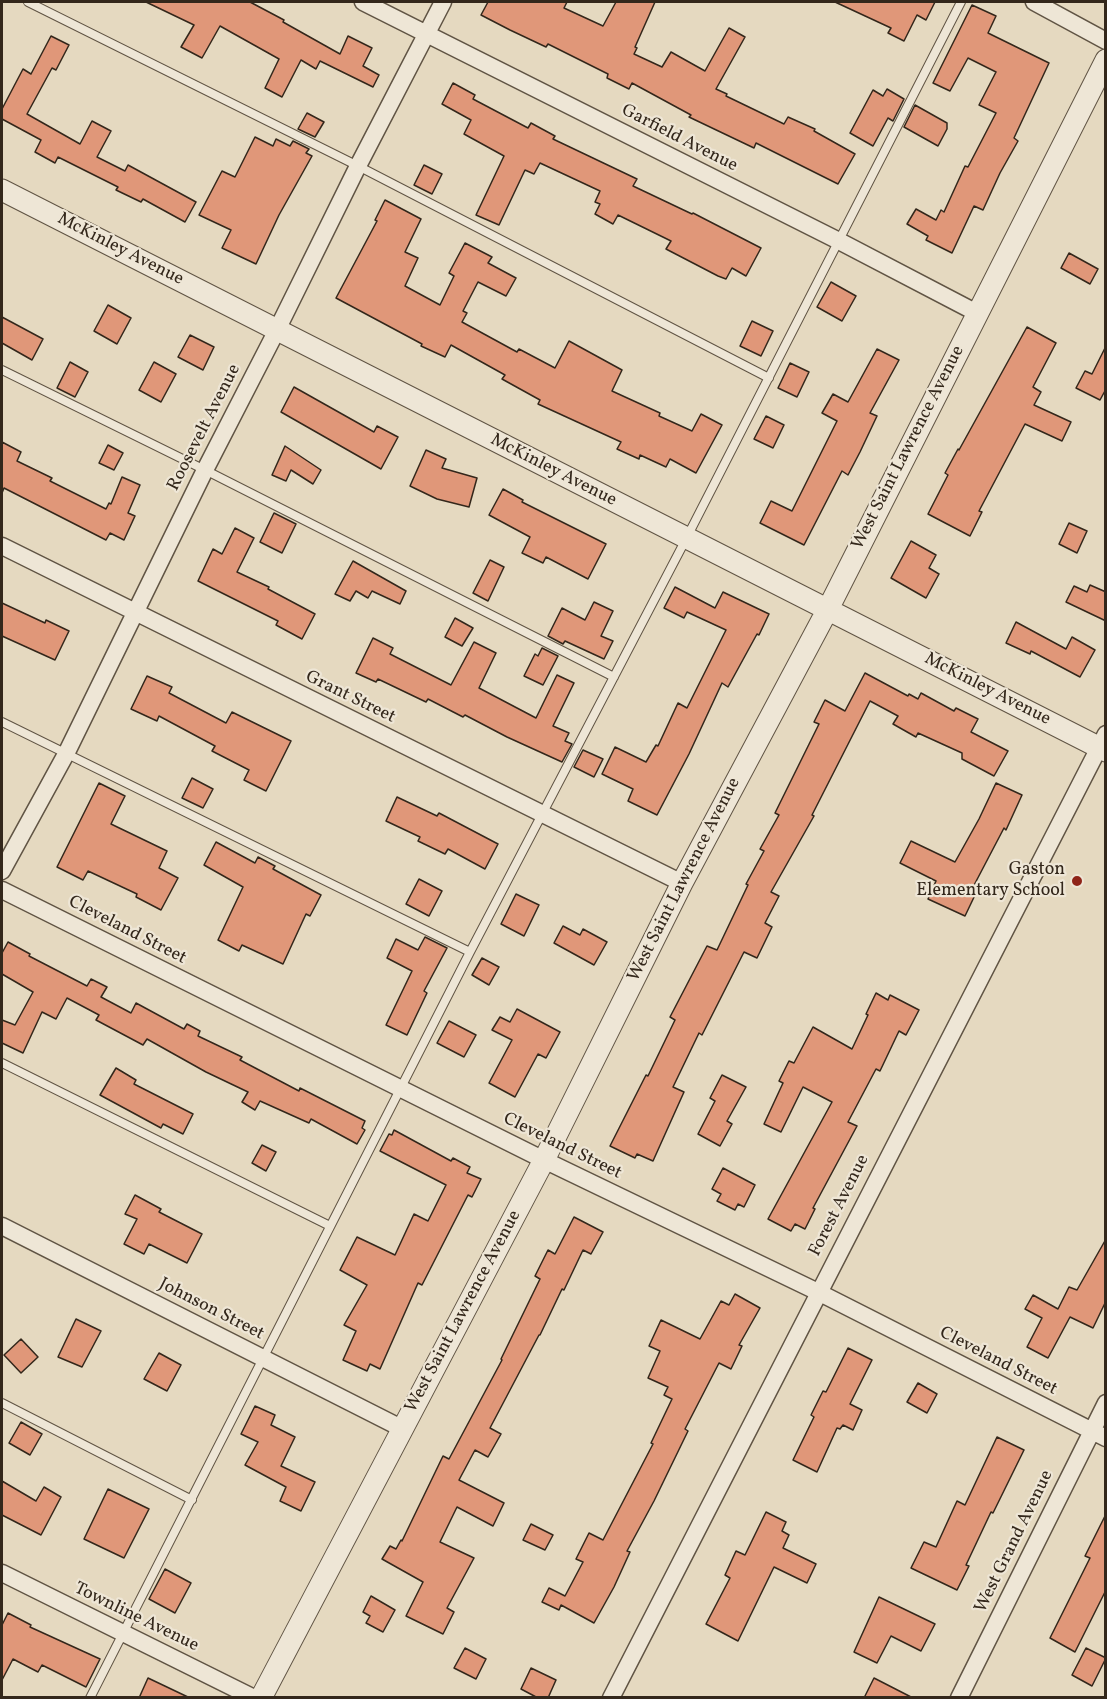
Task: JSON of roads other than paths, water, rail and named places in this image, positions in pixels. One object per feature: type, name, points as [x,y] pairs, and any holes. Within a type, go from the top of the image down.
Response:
[{"type":"street","name":"Garfield Avenue","points":[[363,2],[839,241],[977,313]]},
{"type":"street","name":"Roosevelt Avenue","points":[[2,872],[66,754],[205,470],[443,2]]},
{"type":"street","points":[[1034,2],[1106,41]]},
{"type":"street","name":"West Saint Lawrence Avenue","points":[[261,1698],[544,1160],[682,884],[828,609],[1106,60]]},
{"type":"street","name":"McKinley Avenue","points":[[2,190],[686,539],[1103,744]]},
{"type":"street","name":"Grant Street","points":[[2,546],[682,884]]},
{"type":"street","name":"Forest Avenue","points":[[611,1698],[818,1292],[1103,744]]},
{"type":"street","name":"Cleveland Street","points":[[2,890],[544,1160],[818,1292],[1098,1435]]},
{"type":"street","name":"Johnson Street","points":[[2,1226],[403,1429]]},
{"type":"street","name":"West Grand Avenue","points":[[959,1698],[1098,1435],[1106,1403]]},
{"type":"street","name":"Townline Avenue","points":[[2,1573],[254,1698]]},
{"type":"lane","points":[[28,2],[358,166],[769,378]]},
{"type":"lane","points":[[90,1698],[470,952],[686,539],[961,2]]},
{"type":"lane","points":[[2,370],[614,677]]},
{"type":"lane","points":[[2,722],[470,952]]},
{"type":"lane","points":[[2,1063],[330,1226]]},
{"type":"lane","points":[[2,1403],[192,1500]]},
{"type":"place","name":"Gaston Elementary School","points":[[1077,881]]}]
